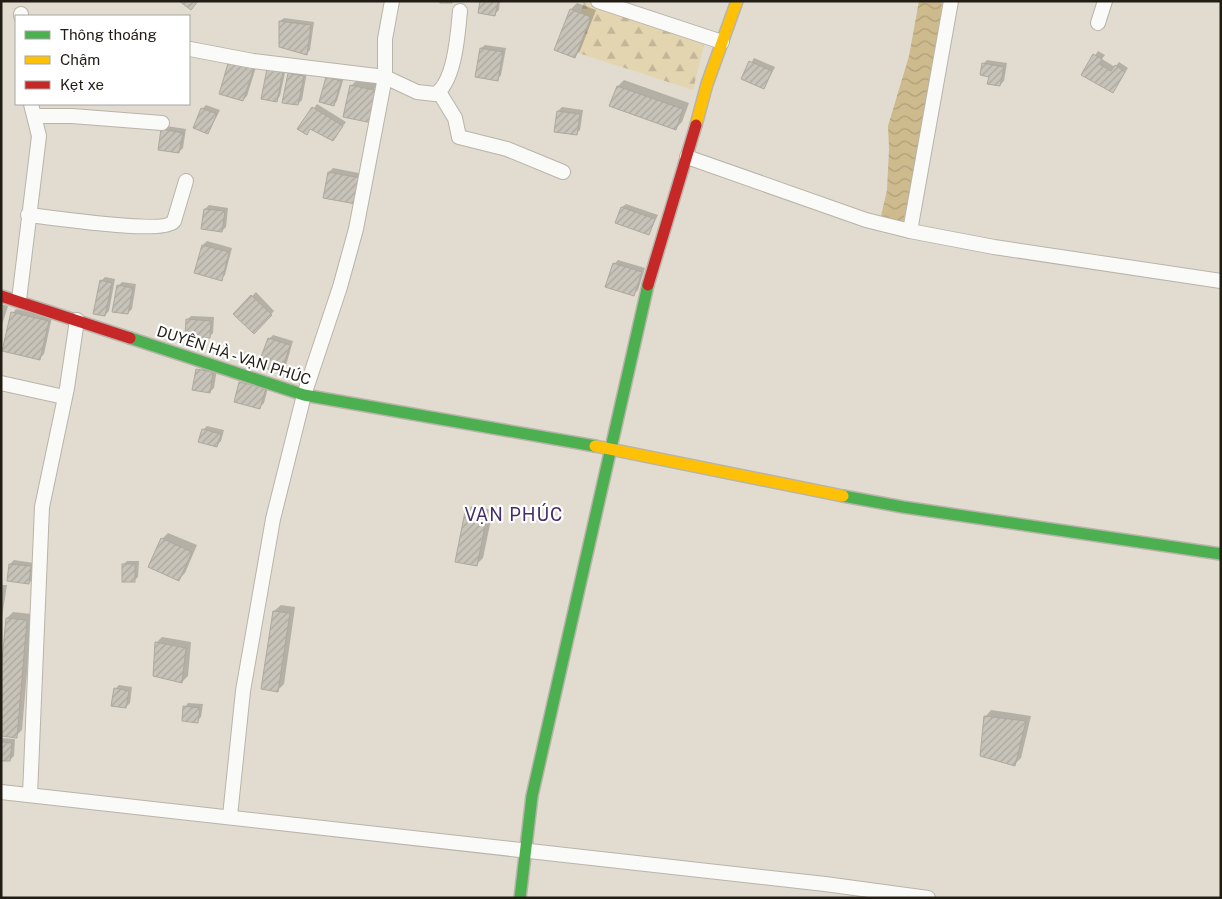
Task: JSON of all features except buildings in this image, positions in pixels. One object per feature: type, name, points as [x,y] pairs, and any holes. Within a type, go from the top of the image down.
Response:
[{"type":"street","points":[[230,816],[243,690],[273,519],[304,395],[340,287],[356,229],[385,77],[385,38],[392,1]]},
{"type":"street","points":[[598,1],[722,42]]},
{"type":"street","points":[[520,898],[532,796],[650,277],[707,84],[737,1]]},
{"type":"street","points":[[910,231],[950,1]]},
{"type":"street","points":[[1098,23],[1104,1]]},
{"type":"street","points":[[190,50],[253,62],[385,77],[417,92],[433,94],[439,92],[454,59],[460,11]]},
{"type":"street","points":[[439,92],[455,118],[459,137],[507,149],[564,172]]},
{"type":"street","points":[[19,300],[39,136],[33,110],[162,123]]},
{"type":"street","points":[[687,157],[866,220],[910,231],[1221,281]]},
{"type":"street","points":[[28,215],[135,227],[167,226],[174,222],[186,181]]},
{"type":"street","name":"DUYÊN HÀ - VẠN PHÚC","points":[[1,296],[19,300],[304,395],[611,449],[698,468],[903,507],[1220,552]]},
{"type":"street","points":[[30,795],[42,507],[77,320]]},
{"type":"street","points":[[1,383],[64,397]]},
{"type":"street","points":[[1,792],[230,816],[525,852],[825,884],[928,898]]},
{"type":"green space","points":[[584,2],[705,41],[693,90],[569,50]]},
{"type":"water","points":[[919,1],[942,1],[939,54],[903,224],[883,219],[881,216],[887,190],[888,126],[909,56]]},
{"type":"traffic: fast","points":[[520,898],[532,796],[648,285]]},
{"type":"traffic: fast","points":[[130,338],[304,395],[595,446]]},
{"type":"traffic: fast","points":[[843,496],[903,507],[1221,554]]},
{"type":"traffic: slow","points":[[696,125],[707,84],[737,1]]},
{"type":"traffic: slow","points":[[595,446],[843,496]]},
{"type":"traffic: jam","points":[[648,285],[696,125]]},
{"type":"traffic: jam","points":[[1,296],[130,338]]},
{"type":"district","name":"VẠN PHÚC","points":[[514,514]]}]
